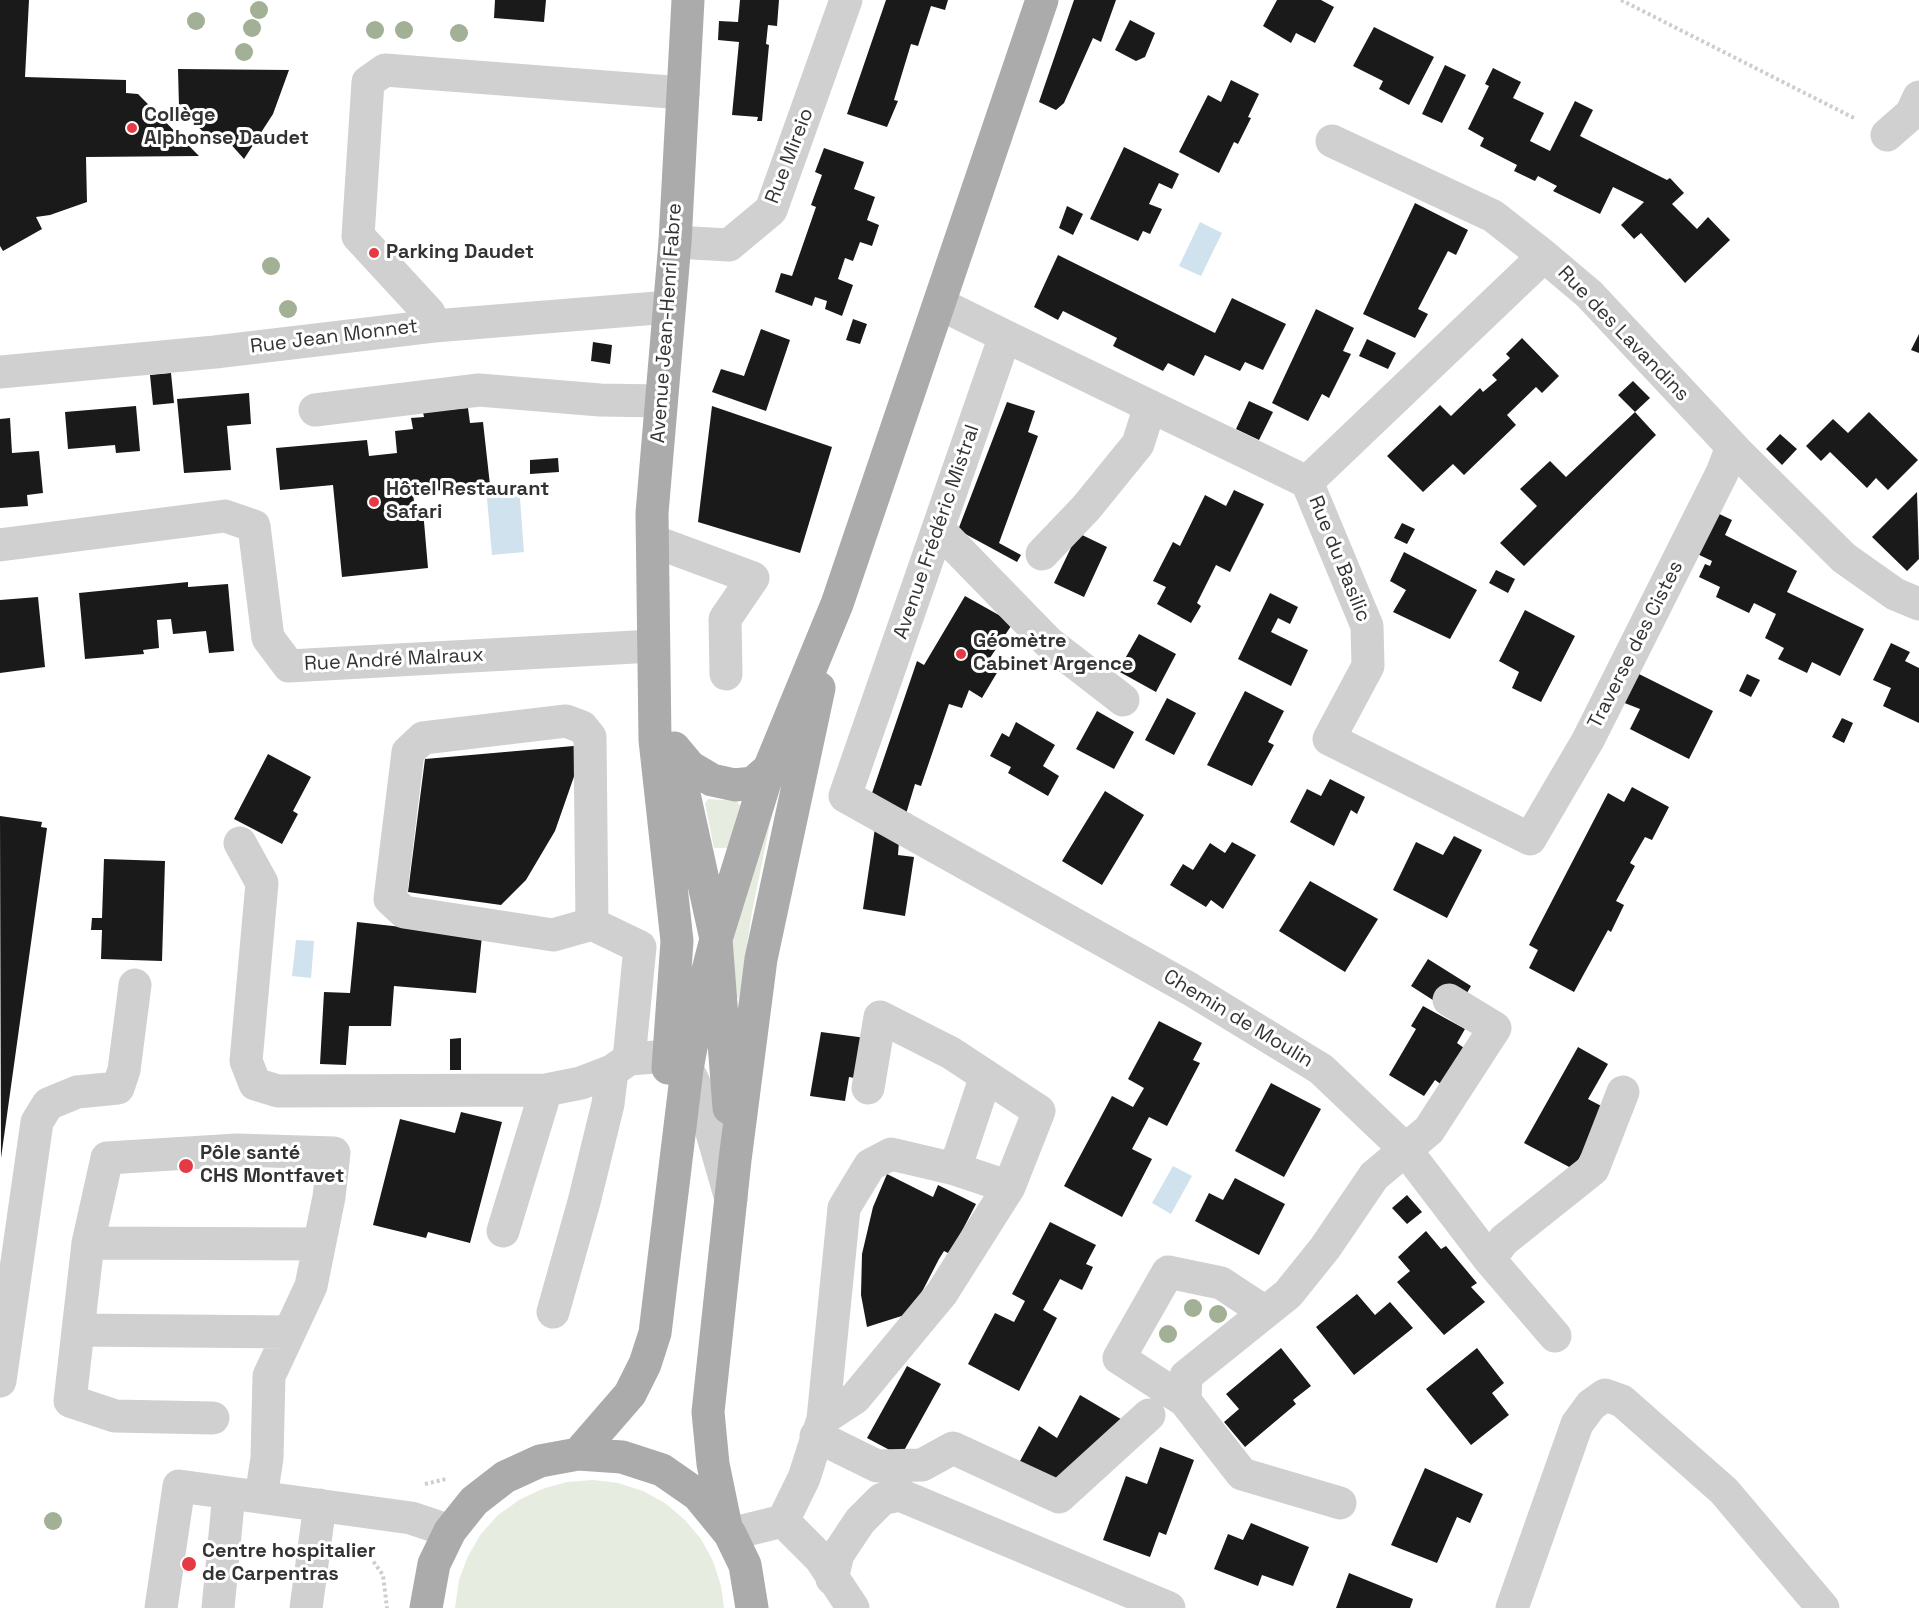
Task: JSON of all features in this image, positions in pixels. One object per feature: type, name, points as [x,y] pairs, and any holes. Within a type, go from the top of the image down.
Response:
[{"type":"main road","name":"Avenue Jean-Henri Fabre","points":[[653,646],[652,541],[675,242],[688,0]]},
{"type":"main road","points":[[678,1063],[699,1005],[716,939],[769,769],[837,604],[1042,0]]},
{"type":"main road","points":[[728,1531],[713,1464],[708,1412],[735,1160],[761,959],[837,604]]},
{"type":"main road","points":[[653,646],[716,939],[723,1050],[735,1160]]},
{"type":"main road","points":[[578,1454],[619,1410],[645,1364],[655,1333],[678,1063],[677,940],[655,740],[653,646]]},
{"type":"main road","points":[[674,748],[690,766],[712,780],[735,785],[753,783],[769,769]]},
{"type":"main road","points":[[426,1608],[434,1564],[450,1531],[474,1501],[505,1477],[540,1461],[578,1454],[622,1457],[662,1470],[698,1495],[728,1531],[745,1565],[754,1605]]},
{"type":"street","name":"Rue Mireio","points":[[675,242],[729,245],[771,210],[846,0]]},
{"type":"street","points":[[434,326],[429,313],[358,236],[368,82],[386,70],[683,93]]},
{"type":"street","points":[[1887,135],[1911,114],[1919,97]]},
{"type":"street","points":[[1332,141],[1493,216],[1544,255]]},
{"type":"street","name":"Rue des Lavandins","points":[[1307,482],[1544,255],[1589,294],[1731,447],[1844,558],[1895,594],[1919,604]]},
{"type":"street","points":[[940,304],[1005,336]]},
{"type":"street","name":"Rue Jean Monnet","points":[[0,372],[215,352],[434,326],[669,307]]},
{"type":"street","name":"Rue du Basilic","points":[[1005,336],[1307,482],[1367,626],[1368,666],[1329,739],[1530,838]]},
{"type":"street","name":"Avenue Frédéric Mistral","points":[[845,796],[1005,336]]},
{"type":"street","points":[[315,410],[479,390],[600,400],[661,401]]},
{"type":"street","points":[[1042,554],[1086,508],[1138,444],[1150,406]]},
{"type":"street","name":"Traverse des Cistes","points":[[1530,838],[1588,740],[1722,473],[1731,447]]},
{"type":"street","name":"Rue André Malraux","points":[[0,545],[225,516],[254,526],[268,638],[290,666],[653,646]]},
{"type":"street","points":[[938,529],[1048,642],[1123,700]]},
{"type":"street","points":[[652,541],[753,578],[725,619],[726,674]]},
{"type":"street","points":[[553,1312],[620,1065],[640,948],[592,924],[553,935],[404,912],[390,899],[408,752],[423,738],[566,721],[582,727],[590,737],[592,924]]},
{"type":"street","name":"Chemin de Moulin","points":[[845,796],[1190,989],[1321,1070],[1405,1149],[1489,1259],[1555,1336]]},
{"type":"street","points":[[240,843],[262,883],[246,1060],[255,1084],[278,1090],[546,1090],[581,1083],[620,1065],[678,1063],[708,1119],[732,1201]]},
{"type":"street","points":[[0,1381],[10,1253],[37,1122],[48,1104],[76,1092],[118,1088],[124,1070],[135,985]]},
{"type":"street","points":[[1185,1401],[1186,1376],[1288,1294],[1325,1248],[1374,1176],[1429,1130],[1496,1028],[1449,1000]]},
{"type":"street","points":[[820,1427],[855,1398],[942,1293],[1009,1187],[1039,1112],[951,1053],[880,1017],[868,1088]]},
{"type":"street","points":[[956,1169],[986,1076]]},
{"type":"street","points":[[502,1231],[546,1090]]},
{"type":"street","points":[[1489,1259],[1504,1240],[1593,1169],[1623,1092]]},
{"type":"street","points":[[213,1418],[115,1416],[70,1401],[88,1243],[107,1158],[237,1150],[334,1153],[329,1197],[311,1286],[268,1376],[267,1458],[261,1497]]},
{"type":"street","points":[[783,1521],[804,1478],[820,1427],[844,1208],[870,1165],[891,1154],[956,1169],[1009,1187]]},
{"type":"street","points":[[88,1243],[319,1244]]},
{"type":"street","points":[[1265,1312],[1221,1283],[1168,1272],[1119,1358],[1185,1401],[1242,1474],[1340,1503]]},
{"type":"street","points":[[78,1330],[289,1332]]},
{"type":"street","points":[[1512,1608],[1577,1424],[1591,1405],[1605,1395],[1622,1401],[1724,1491],[1823,1608]]},
{"type":"street","points":[[820,1427],[878,1466],[922,1465],[953,1448],[1059,1497],[1149,1415]]},
{"type":"street","points":[[161,1608],[179,1486],[411,1518],[450,1531]]},
{"type":"street","points":[[218,1608],[229,1493]]},
{"type":"street","points":[[832,1579],[838,1554],[860,1521],[882,1499],[900,1495],[1169,1608]]},
{"type":"street","points":[[306,1608],[320,1505]]},
{"type":"street","points":[[728,1531],[783,1521]]},
{"type":"street","points":[[783,1521],[820,1558],[853,1608]]},
{"type":"path","points":[[1621,0],[1887,135]]},
{"type":"path","points":[[367,1512],[363,1547],[383,1575],[387,1608]]},
{"type":"shaded area","points":[[708,799],[736,801],[740,805],[728,848],[714,848],[705,803]]},
{"type":"shaded area","points":[[773,809],[752,912],[739,997],[737,998],[732,941]]},
{"type":"shaded area","points":[[593,1480],[618,1483],[643,1491],[665,1503],[685,1520],[701,1539],[713,1561],[721,1586],[724,1608],[455,1608],[459,1580],[468,1556],[481,1534],[498,1515],[519,1500],[542,1489],[567,1482]]},
{"type":"water","points":[[1200,222],[1222,233],[1201,276],[1179,266]]},
{"type":"water","points":[[519,486],[524,552],[492,555],[486,487]]},
{"type":"water","points":[[296,940],[314,941],[311,978],[292,976]]},
{"type":"water","points":[[1173,1166],[1192,1176],[1171,1214],[1152,1203]]},
{"type":"building","points":[[0,0],[29,0],[25,77],[126,80],[126,93],[138,94],[199,156],[86,157],[87,202],[50,215],[36,217],[42,229],[3,251],[0,246]]},
{"type":"building","points":[[495,0],[546,0],[544,22],[494,18]]},
{"type":"building","points":[[740,0],[779,0],[777,26],[768,25],[766,44],[769,45],[762,121],[757,121],[758,117],[732,115],[739,42],[718,40],[719,21],[738,22]]},
{"type":"building","points":[[886,0],[948,0],[945,10],[931,6],[918,46],[911,44],[894,100],[898,101],[887,127],[847,114]]},
{"type":"building","points":[[1074,0],[1116,0],[1101,42],[1093,38],[1064,103],[1056,110],[1039,102]]},
{"type":"building","points":[[1277,0],[1321,0],[1334,7],[1315,43],[1296,33],[1291,43],[1263,26]]},
{"type":"building","points":[[1130,20],[1155,33],[1145,57],[1136,61],[1115,50]]},
{"type":"building","points":[[1374,27],[1434,57],[1409,105],[1379,89],[1383,81],[1353,66]]},
{"type":"building","points":[[1445,65],[1466,75],[1442,123],[1422,114]]},
{"type":"building","points":[[1493,68],[1521,82],[1513,98],[1544,113],[1530,141],[1550,151],[1575,101],[1593,110],[1580,136],[1667,180],[1670,178],[1684,193],[1672,204],[1697,229],[1708,217],[1730,240],[1685,283],[1641,233],[1634,239],[1621,225],[1644,202],[1613,187],[1600,214],[1553,191],[1557,186],[1538,176],[1535,181],[1514,171],[1517,165],[1480,146],[1484,138],[1468,129],[1489,86],[1485,84]]},
{"type":"building","points":[[178,69],[289,70],[273,114],[244,159],[228,141],[215,144],[179,107]]},
{"type":"building","points":[[1231,80],[1259,94],[1248,117],[1251,118],[1238,144],[1234,142],[1219,173],[1179,152],[1208,95],[1221,102]]},
{"type":"building","points":[[1124,147],[1179,174],[1172,189],[1159,183],[1149,204],[1162,209],[1150,234],[1143,231],[1138,241],[1090,219]]},
{"type":"building","points":[[824,148],[864,162],[854,189],[875,197],[867,220],[879,225],[872,246],[860,242],[853,261],[845,258],[838,279],[853,285],[842,316],[825,309],[827,301],[815,297],[812,306],[775,292],[781,273],[792,276],[816,207],[811,205],[822,175],[815,172]]},
{"type":"building","points":[[1415,203],[1468,230],[1456,255],[1448,251],[1418,309],[1428,314],[1415,338],[1363,314]]},
{"type":"building","points":[[1067,206],[1083,214],[1073,235],[1059,228]]},
{"type":"building","points":[[1058,255],[1215,333],[1232,298],[1286,324],[1263,370],[1245,362],[1240,371],[1205,355],[1194,376],[1168,363],[1163,371],[1113,346],[1117,338],[1063,311],[1058,320],[1034,307]]},
{"type":"building","points":[[1316,309],[1354,328],[1343,351],[1351,354],[1329,398],[1322,394],[1308,421],[1272,403]]},
{"type":"building","points":[[853,319],[867,324],[860,344],[846,340]]},
{"type":"building","points":[[761,329],[790,340],[766,411],[712,392],[721,369],[744,376]]},
{"type":"building","points":[[1919,334],[1919,353],[1911,350]]},
{"type":"building","points":[[1522,338],[1559,376],[1542,393],[1536,387],[1507,415],[1516,425],[1464,475],[1453,464],[1423,492],[1387,456],[1440,405],[1451,416],[1480,388],[1483,392],[1497,380],[1492,375],[1510,358],[1506,354]]},
{"type":"building","points":[[1367,339],[1396,353],[1388,369],[1359,356]]},
{"type":"building","points":[[593,342],[612,345],[610,364],[591,361]]},
{"type":"building","points":[[171,373],[174,403],[153,405],[150,375]]},
{"type":"building","points":[[1633,381],[1650,398],[1635,412],[1618,395]]},
{"type":"building","points":[[249,393],[251,424],[227,426],[231,470],[184,473],[177,399]]},
{"type":"building","points":[[1249,401],[1273,412],[1259,440],[1236,429]]},
{"type":"building","points":[[1007,402],[1035,411],[1028,432],[1038,436],[999,543],[1021,555],[1017,562],[958,530]]},
{"type":"building","points":[[136,406],[140,451],[116,453],[115,445],[68,449],[65,412]]},
{"type":"building","points":[[712,406],[832,447],[800,553],[698,522]]},
{"type":"building","name":"Hôtel Restaurant Safari","points":[[468,408],[470,423],[483,422],[490,485],[413,493],[415,511],[423,510],[428,568],[342,577],[333,485],[280,490],[276,448],[367,440],[369,456],[397,453],[395,431],[413,429],[411,418],[424,417],[423,412]]},
{"type":"building","points":[[1635,412],[1656,435],[1524,566],[1500,543],[1537,506],[1520,489],[1550,461],[1566,477]]},
{"type":"building","points":[[1869,412],[1918,460],[1888,490],[1876,478],[1867,488],[1830,452],[1821,461],[1806,446],[1833,419],[1848,433]]},
{"type":"building","points":[[10,418],[12,453],[39,451],[43,493],[27,495],[28,506],[0,508],[0,419]]},
{"type":"building","points":[[1780,434],[1797,449],[1782,465],[1766,449]]},
{"type":"building","points":[[558,458],[559,472],[530,474],[530,460]]},
{"type":"building","points":[[1234,490],[1264,504],[1230,572],[1216,565],[1197,603],[1201,606],[1191,623],[1157,604],[1166,587],[1153,581],[1173,542],[1180,546],[1205,495],[1226,506]]},
{"type":"building","points":[[1917,492],[1919,559],[1907,571],[1872,537]]},
{"type":"building","points":[[1713,511],[1732,520],[1725,535],[1797,571],[1787,592],[1864,629],[1840,676],[1812,662],[1807,673],[1778,659],[1784,648],[1765,638],[1776,614],[1754,603],[1749,613],[1716,597],[1720,587],[1699,577],[1705,564],[1710,566],[1712,561],[1693,552]]},
{"type":"building","points":[[1402,523],[1415,529],[1407,544],[1394,538]]},
{"type":"building","points":[[1078,533],[1107,547],[1084,597],[1054,583]]},
{"type":"building","points":[[1404,552],[1477,590],[1450,639],[1393,612],[1406,590],[1390,581]]},
{"type":"building","points":[[1496,570],[1515,579],[1508,593],[1489,583]]},
{"type":"building","points":[[188,582],[188,587],[228,584],[234,651],[209,653],[206,631],[173,634],[171,619],[157,620],[159,648],[143,650],[144,654],[85,659],[79,593]]},
{"type":"building","points":[[1270,593],[1298,607],[1290,624],[1278,618],[1271,632],[1308,650],[1291,686],[1238,659]]},
{"type":"building","points":[[965,596],[1013,623],[986,664],[998,671],[982,698],[969,690],[962,708],[949,704],[921,786],[915,784],[906,814],[872,793],[917,661],[924,665]]},
{"type":"building","points":[[38,597],[45,667],[0,673],[0,600]]},
{"type":"building","points":[[1525,610],[1575,636],[1541,702],[1512,688],[1519,672],[1499,661]]},
{"type":"building","points":[[1139,634],[1176,654],[1156,692],[1118,671]]},
{"type":"building","points":[[1891,643],[1910,652],[1905,661],[1919,668],[1919,723],[1883,706],[1891,688],[1873,680]]},
{"type":"building","points":[[1637,673],[1713,711],[1689,759],[1630,729],[1640,709],[1622,702]]},
{"type":"building","points":[[1747,674],[1760,680],[1751,697],[1739,691]]},
{"type":"building","points":[[1245,691],[1284,711],[1268,742],[1274,745],[1252,786],[1207,765]]},
{"type":"building","points":[[1167,698],[1196,713],[1174,755],[1145,740]]},
{"type":"building","points":[[1097,711],[1134,732],[1114,769],[1076,749]]},
{"type":"building","points":[[1842,718],[1853,723],[1844,743],[1832,737]]},
{"type":"building","points":[[1016,722],[1055,745],[1043,766],[1059,776],[1048,796],[1008,773],[1011,767],[990,756],[1002,733],[1009,737]]},
{"type":"building","points":[[585,745],[555,831],[526,880],[501,905],[408,892],[425,759]]},
{"type":"building","points":[[268,754],[311,777],[293,811],[298,814],[282,844],[234,819]]},
{"type":"building","points":[[1330,779],[1365,797],[1357,814],[1351,810],[1334,846],[1290,822],[1307,789],[1321,796]]},
{"type":"building","points":[[1632,787],[1669,807],[1652,840],[1645,837],[1630,863],[1635,866],[1616,901],[1624,905],[1611,932],[1608,930],[1574,992],[1529,968],[1538,950],[1529,945],[1608,793],[1624,802]]},
{"type":"building","points":[[1105,791],[1144,815],[1102,885],[1062,861]]},
{"type":"building","points":[[0,816],[42,822],[41,827],[47,828],[1,1158]]},
{"type":"building","points":[[875,828],[899,841],[898,855],[914,857],[905,916],[863,909]]},
{"type":"building","points":[[1454,836],[1482,850],[1447,918],[1393,890],[1416,842],[1443,855]]},
{"type":"building","points":[[1232,842],[1256,855],[1223,909],[1211,900],[1206,907],[1170,885],[1183,864],[1193,870],[1210,843],[1225,853]]},
{"type":"building","points":[[104,859],[165,861],[162,961],[101,959],[102,930],[91,930],[92,918],[102,918]]},
{"type":"building","points":[[1310,881],[1378,919],[1345,972],[1279,931]]},
{"type":"building","points":[[357,922],[482,936],[476,993],[394,986],[391,1026],[349,1026],[346,1065],[320,1064],[324,992],[350,993]]},
{"type":"building","points":[[1428,959],[1471,986],[1464,998],[1436,1002],[1411,986]]},
{"type":"building","points":[[1423,1006],[1465,1029],[1457,1043],[1464,1048],[1442,1085],[1435,1080],[1424,1096],[1389,1075],[1416,1029],[1411,1026]]},
{"type":"building","points":[[1159,1021],[1202,1043],[1193,1060],[1200,1063],[1167,1126],[1149,1117],[1132,1149],[1152,1159],[1122,1217],[1064,1186],[1112,1096],[1133,1107],[1144,1088],[1128,1079]]},
{"type":"building","points":[[821,1032],[866,1038],[860,1079],[849,1077],[845,1101],[810,1096]]},
{"type":"building","points":[[461,1038],[461,1070],[450,1070],[450,1039]]},
{"type":"building","points":[[1578,1047],[1608,1064],[1588,1099],[1607,1109],[1573,1169],[1524,1143]]},
{"type":"building","points":[[1271,1083],[1321,1109],[1284,1177],[1235,1151]]},
{"type":"building","points":[[461,1112],[502,1122],[470,1243],[428,1232],[426,1238],[373,1225],[400,1119],[455,1133]]},
{"type":"building","points":[[887,1174],[933,1197],[938,1185],[976,1204],[950,1254],[944,1251],[939,1259],[911,1313],[867,1327],[861,1295],[862,1254],[873,1207]]},
{"type":"building","points":[[1235,1178],[1285,1204],[1259,1255],[1195,1221],[1209,1193],[1223,1200]]},
{"type":"building","points":[[1407,1195],[1422,1212],[1407,1224],[1392,1208]]},
{"type":"building","points":[[1050,1222],[1096,1245],[1086,1264],[1093,1267],[1082,1290],[1060,1279],[1043,1310],[1057,1318],[1019,1391],[968,1364],[995,1313],[1014,1322],[1025,1301],[1012,1294]]},
{"type":"building","points":[[1426,1231],[1441,1249],[1446,1246],[1477,1283],[1471,1287],[1485,1302],[1444,1335],[1397,1282],[1410,1271],[1398,1257]]},
{"type":"building","points":[[1357,1294],[1375,1315],[1390,1302],[1413,1328],[1354,1375],[1316,1327]]},
{"type":"building","points":[[1281,1348],[1311,1386],[1293,1400],[1296,1404],[1245,1447],[1224,1422],[1239,1409],[1226,1394]]},
{"type":"building","points":[[1477,1348],[1504,1383],[1492,1393],[1509,1415],[1471,1445],[1426,1389]]},
{"type":"building","points":[[907,1366],[941,1384],[901,1456],[867,1438]]},
{"type":"building","points":[[1080,1395],[1131,1425],[1059,1486],[1019,1463],[1039,1426],[1057,1438]]},
{"type":"building","points":[[1160,1447],[1194,1460],[1166,1535],[1159,1532],[1150,1557],[1103,1540],[1126,1476],[1147,1484]]},
{"type":"building","points":[[1425,1468],[1483,1494],[1470,1523],[1457,1517],[1437,1563],[1391,1545]]},
{"type":"building","points":[[1251,1523],[1309,1547],[1293,1586],[1262,1575],[1258,1586],[1214,1569],[1228,1534],[1243,1540]]},
{"type":"building","points":[[1349,1573],[1413,1599],[1410,1608],[1336,1608]]},
{"type":"place","name":"Collège Alphonse Daudet","points":[[132,128]]},
{"type":"place","name":"Parking Daudet","points":[[374,253]]},
{"type":"place","name":"Hôtel Restaurant Safari","points":[[374,502]]},
{"type":"place","name":"Géomètre Cabinet Argence","points":[[961,654]]},
{"type":"place","name":"Pôle santé CHS Montfavet","points":[[186,1166]]},
{"type":"place","name":"Centre hospitalier de Carpentras","points":[[189,1564]]}]
